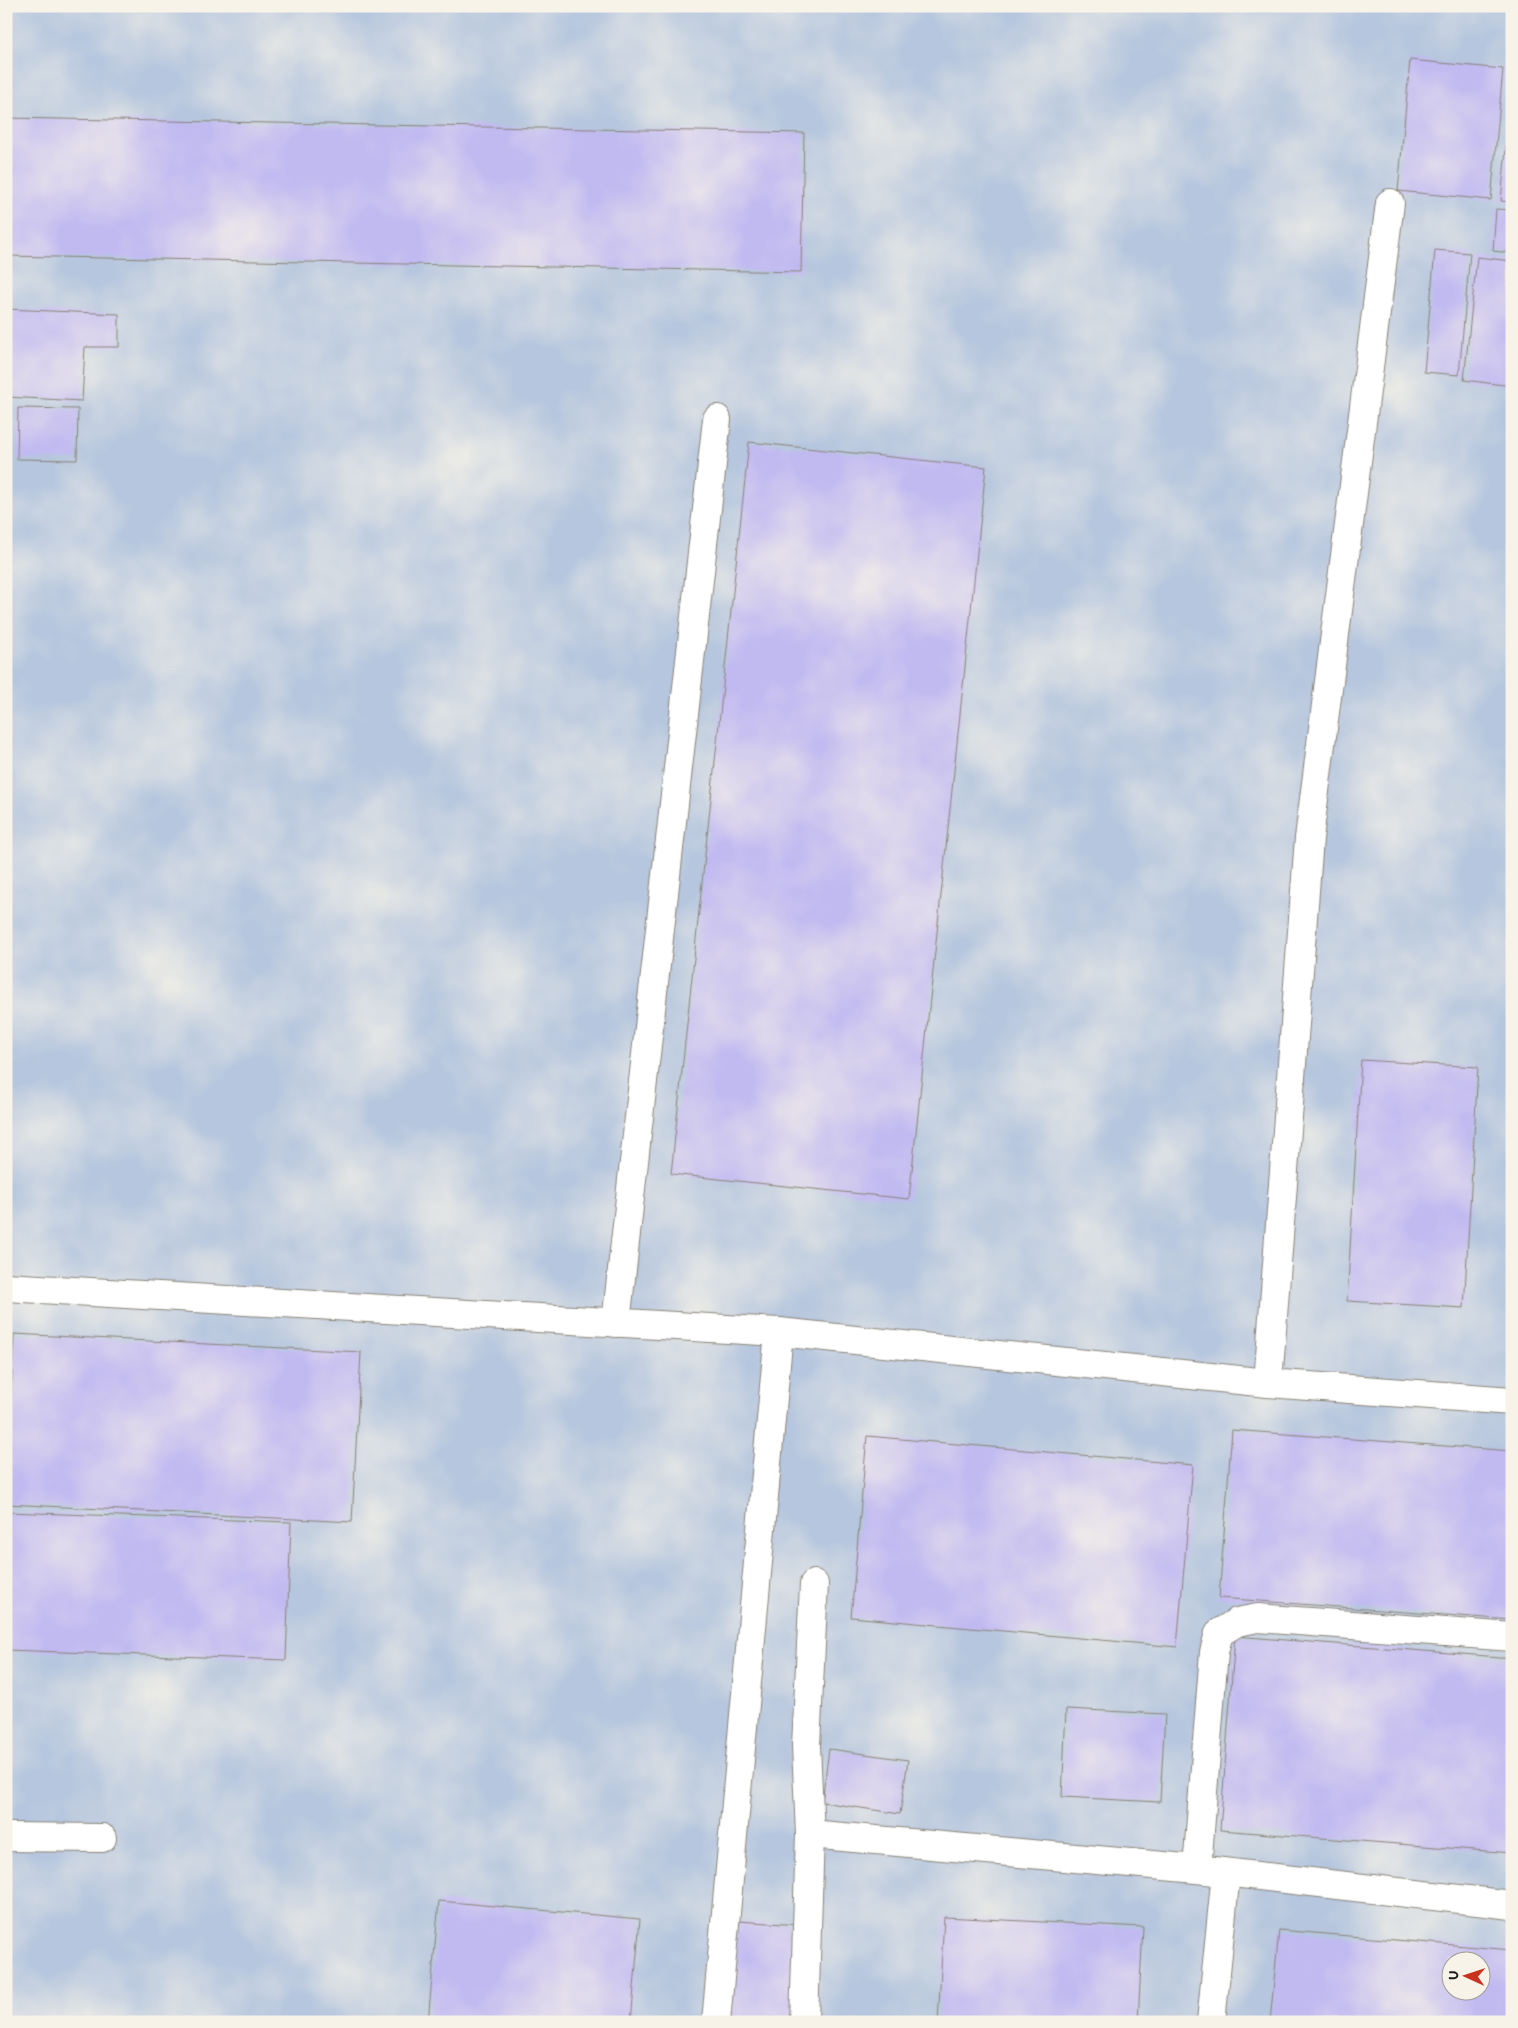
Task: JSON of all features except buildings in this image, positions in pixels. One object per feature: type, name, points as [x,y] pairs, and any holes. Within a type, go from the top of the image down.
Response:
[{"type":"lane","points":[[1268,1383],[1309,838],[1390,203]]},
{"type":"lane","points":[[616,1323],[717,419]]},
{"type":"lane","points":[[6,1287],[779,1332],[1268,1383],[1512,1401]]},
{"type":"lane","points":[[716,2022],[779,1332]]},
{"type":"lane","points":[[804,2022],[810,1834],[806,1746],[814,1584]]},
{"type":"lane","points":[[1196,1869],[1214,1652],[1219,1633],[1237,1622],[1258,1618],[1512,1637]]},
{"type":"lane","points":[[810,1834],[1196,1869],[1512,1904]]},
{"type":"lane","points":[[6,1837],[102,1838]]},
{"type":"lane","points":[[1211,2022],[1226,1873]]},
{"type":"shaded area","points":[[6,6],[1512,6],[1512,2022],[6,2022]]}]
